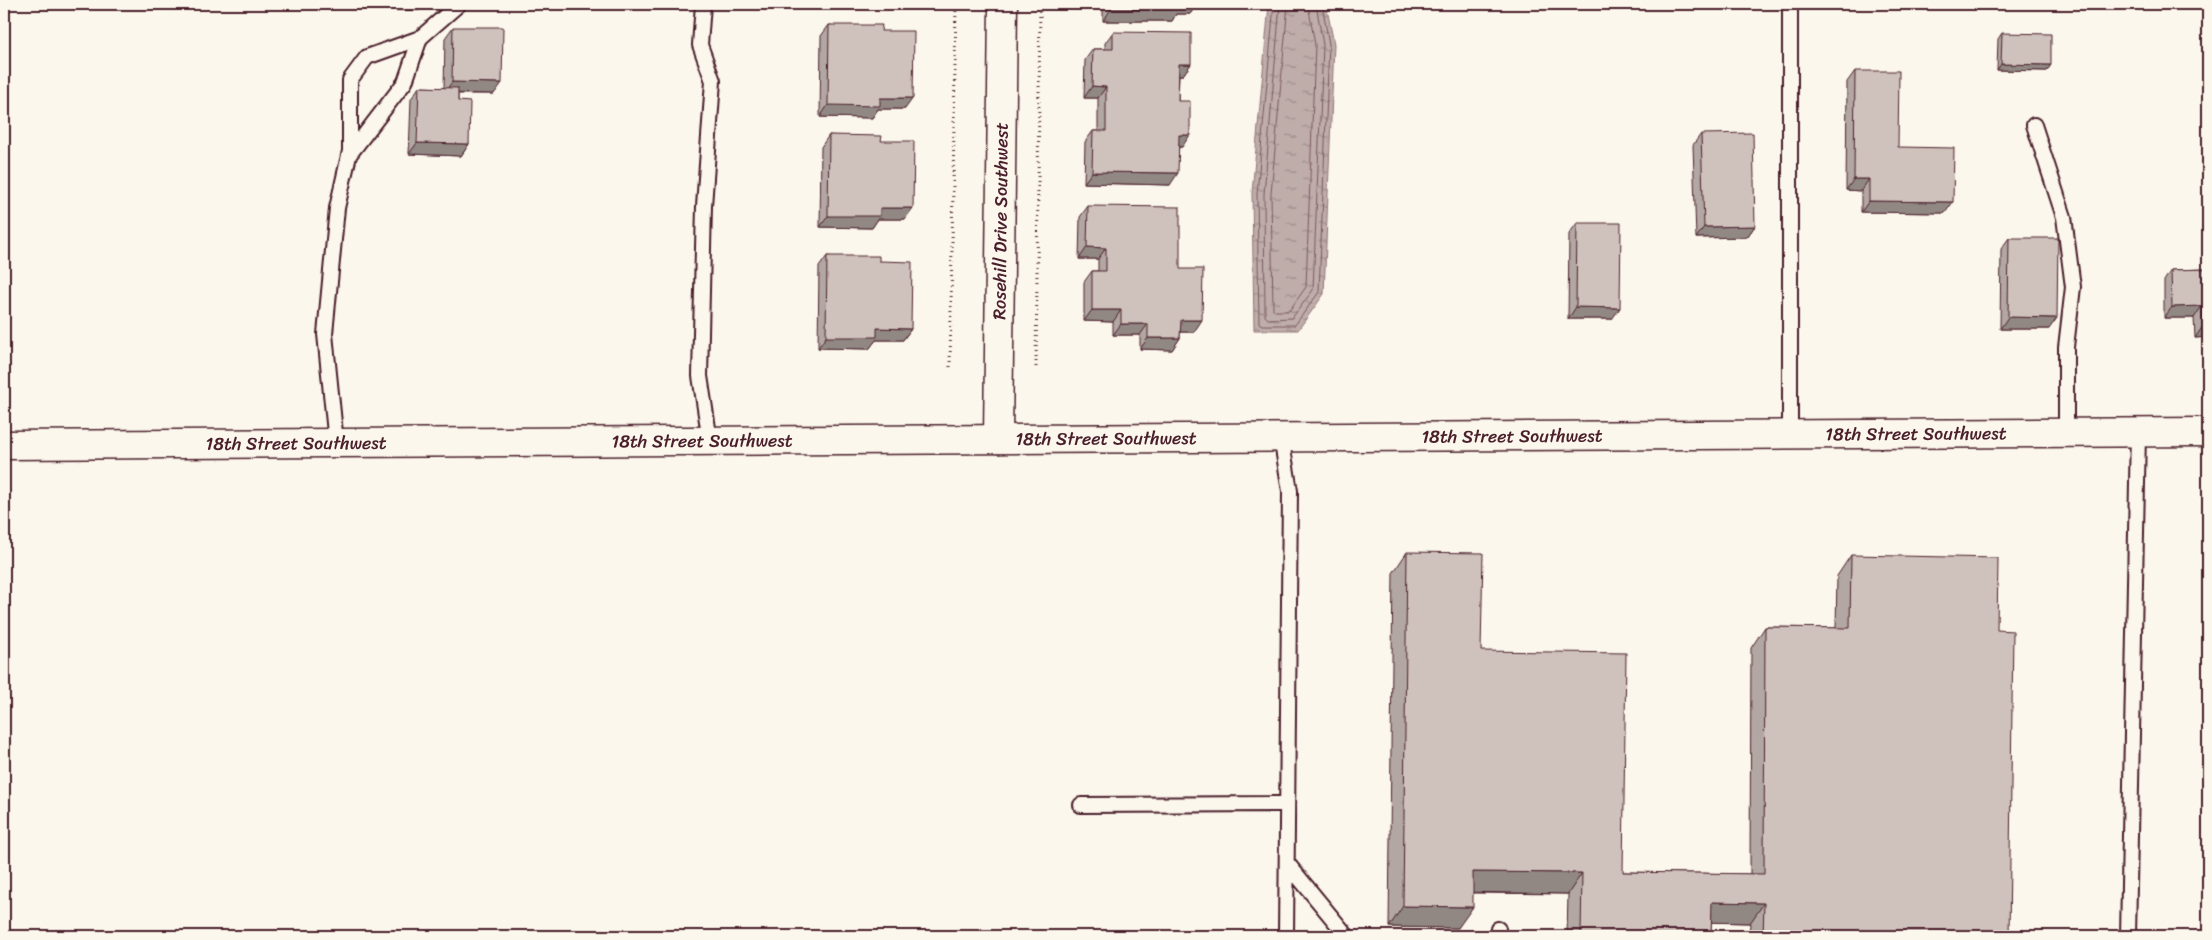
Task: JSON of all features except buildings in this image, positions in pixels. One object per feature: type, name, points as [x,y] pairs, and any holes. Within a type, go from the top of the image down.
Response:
[{"type":"street","name":"Rosehill Drive Southwest","points":[[998,439],[1003,4]]},
{"type":"street","name":"18th Street Southwest","points":[[4,445],[2208,432]]},
{"type":"lane","points":[[336,443],[326,334],[337,208],[349,155],[350,80],[367,57],[420,38],[459,4]]},
{"type":"lane","points":[[703,4],[700,45],[713,81],[704,206],[700,376],[710,441]]},
{"type":"lane","points":[[1790,4],[1790,434]]},
{"type":"lane","points":[[349,155],[405,82],[420,38]]},
{"type":"lane","points":[[2034,125],[2064,217],[2073,287],[2066,347],[2066,433]]},
{"type":"lane","points":[[2128,936],[2138,432]]},
{"type":"lane","points":[[1281,438],[1290,491],[1286,936]]},
{"type":"lane","points":[[1081,805],[1287,804]]},
{"type":"lane","points":[[1287,863],[1347,936]]},
{"type":"path","points":[[950,368],[956,4]]},
{"type":"path","points":[[1036,368],[1040,4]]},
{"type":"water","points":[[1269,4],[1326,4],[1334,44],[1324,294],[1298,330],[1254,330],[1252,193]]}]
